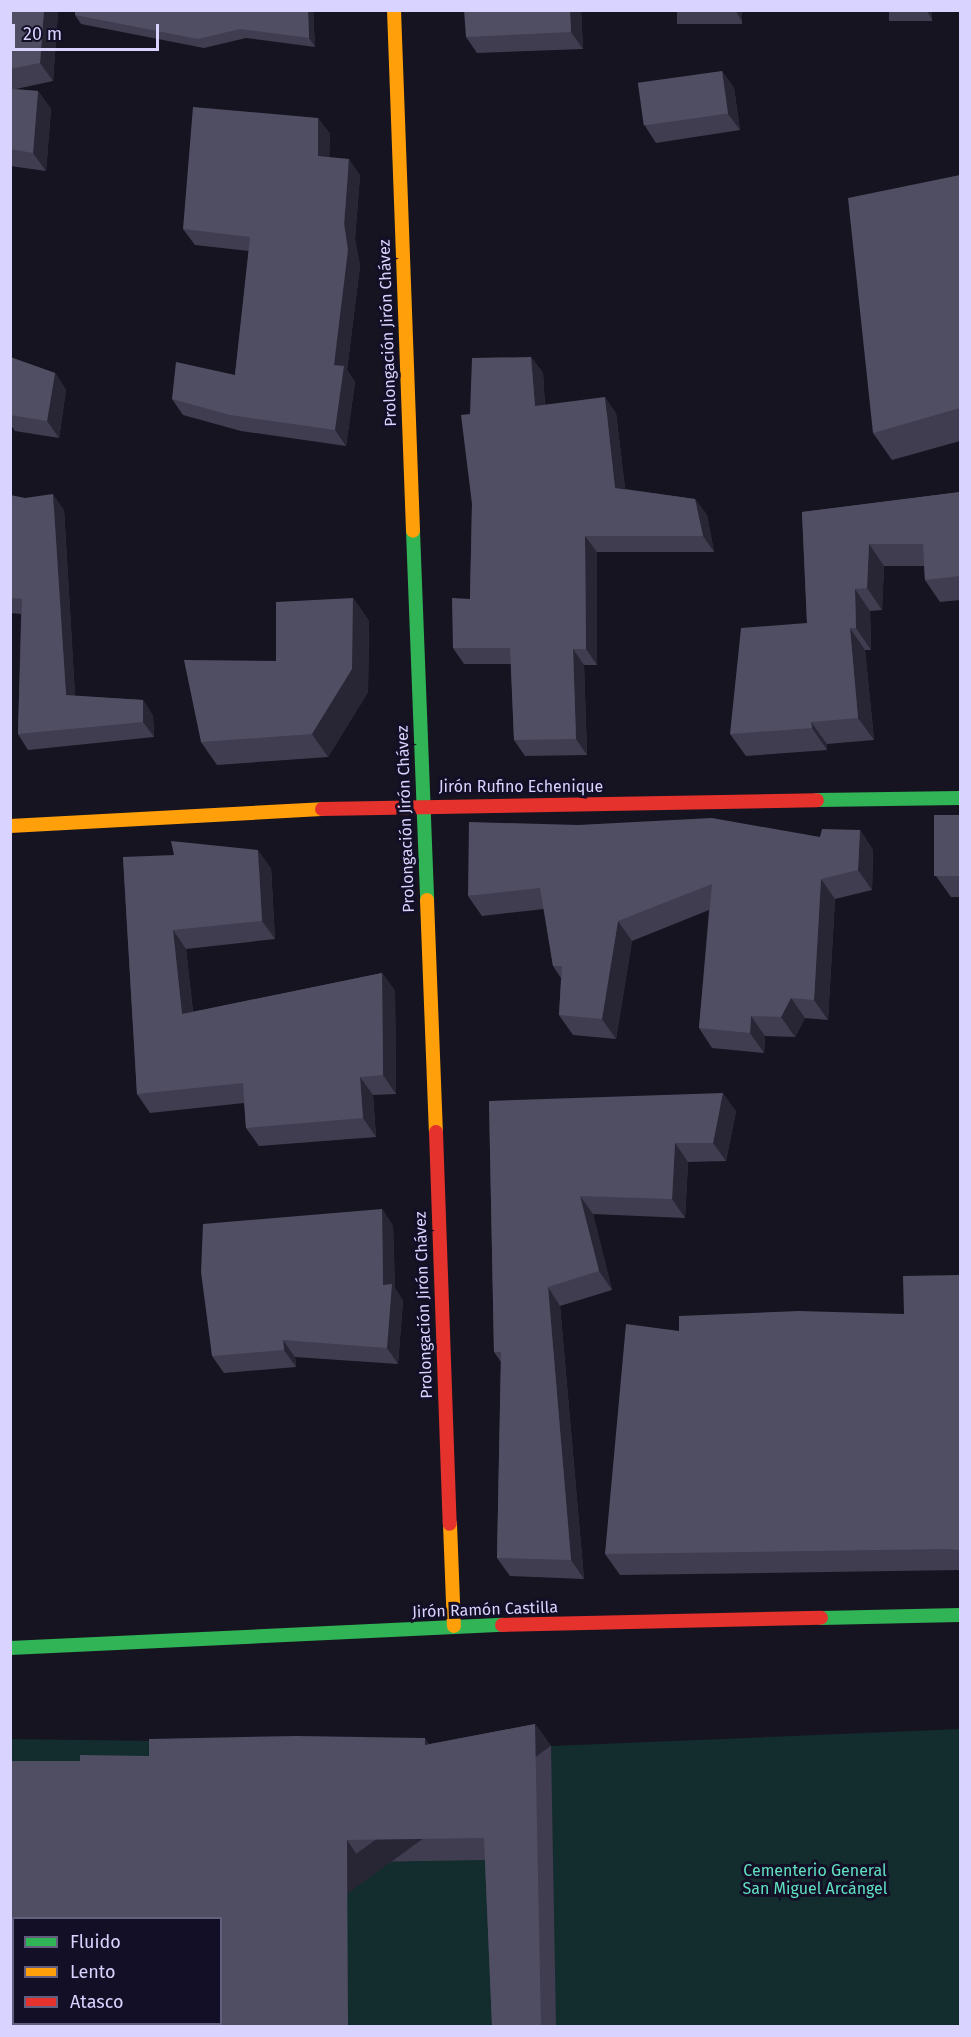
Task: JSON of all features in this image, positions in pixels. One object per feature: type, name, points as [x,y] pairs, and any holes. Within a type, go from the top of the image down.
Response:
[{"type":"street","name":"Prolongación Jirón Chávez","points":[[394,10],[421,804],[454,1626]]},
{"type":"street","name":"Jirón Rufino Echenique","points":[[10,826],[421,804],[960,798]]},
{"type":"street","name":"Jirón Ramón Castilla","points":[[10,1648],[454,1626],[960,1615]]},
{"type":"green space","name":"Cementerio General San Miguel Arcángel","points":[[960,1729],[960,2026],[11,2026],[11,1739],[551,1746]]},
{"type":"building","points":[[10,10],[44,10],[40,63],[10,69]]},
{"type":"building","points":[[75,10],[308,10],[309,38],[240,29],[198,39],[75,15]]},
{"type":"building","points":[[464,10],[570,10],[571,32],[466,37]]},
{"type":"building","points":[[722,71],[728,114],[644,125],[638,83]]},
{"type":"building","points":[[10,89],[38,91],[33,153],[10,149]]},
{"type":"building","points":[[193,107],[318,118],[318,156],[349,159],[344,223],[348,250],[334,365],[344,366],[335,430],[230,415],[172,399],[176,362],[235,375],[250,237],[183,229]]},
{"type":"building","points":[[960,175],[960,408],[873,433],[848,198]]},
{"type":"building","points":[[10,357],[55,373],[47,421],[10,415]]},
{"type":"building","points":[[531,357],[535,406],[605,397],[615,488],[695,499],[703,536],[585,536],[586,649],[573,649],[576,739],[514,740],[510,648],[453,648],[452,598],[470,599],[472,504],[461,415],[470,414],[472,358]]},
{"type":"building","points":[[960,492],[960,576],[925,580],[923,544],[869,544],[867,588],[855,589],[856,628],[850,628],[858,718],[811,722],[812,728],[730,734],[741,628],[807,623],[802,512]]},
{"type":"building","points":[[53,494],[66,695],[143,700],[143,722],[18,734],[22,599],[10,598],[10,495],[25,498]]},
{"type":"building","points":[[353,598],[352,669],[312,734],[201,742],[184,660],[276,661],[276,602]]},
{"type":"building","points":[[934,815],[960,815],[960,876],[934,876]]},
{"type":"building","points":[[712,818],[820,837],[822,829],[860,830],[858,870],[821,879],[814,1000],[791,998],[781,1017],[751,1016],[750,1033],[699,1028],[712,884],[618,921],[602,1019],[559,1015],[562,966],[553,966],[540,888],[468,896],[469,822],[578,825]]},
{"type":"building","points":[[171,841],[258,850],[262,921],[173,930],[182,1014],[382,973],[383,1075],[360,1077],[363,1118],[246,1128],[243,1083],[137,1094],[123,857],[174,855]]},
{"type":"building","points":[[723,1093],[713,1143],[675,1143],[672,1199],[580,1196],[599,1271],[548,1287],[571,1560],[497,1558],[501,1352],[494,1352],[489,1101]]},
{"type":"building","points":[[382,1209],[383,1285],[392,1284],[387,1348],[283,1340],[284,1350],[212,1356],[201,1272],[203,1224]]},
{"type":"building","points":[[960,1275],[960,1550],[605,1554],[626,1324],[679,1331],[679,1316],[799,1311],[904,1314],[903,1276]]},
{"type":"building","points":[[535,1724],[541,2026],[492,2026],[484,1838],[347,1840],[348,2026],[82,2026],[222,2025],[222,1917],[12,1917],[10,1921],[10,1761],[80,1761],[80,1755],[149,1756],[149,1739],[297,1736],[425,1738],[425,1745]]},
{"type":"traffic: fast","points":[[413,531],[427,900]]},
{"type":"traffic: fast","points":[[817,800],[960,798]]},
{"type":"traffic: fast","points":[[821,1618],[960,1615]]},
{"type":"traffic: fast","points":[[10,1648],[502,1625]]},
{"type":"traffic: slow","points":[[394,10],[413,531]]},
{"type":"traffic: slow","points":[[10,826],[322,809]]},
{"type":"traffic: slow","points":[[427,900],[436,1132]]},
{"type":"traffic: slow","points":[[450,1524],[454,1626]]},
{"type":"traffic: jam","points":[[322,809],[817,800]]},
{"type":"traffic: jam","points":[[436,1132],[450,1524]]},
{"type":"traffic: jam","points":[[502,1625],[821,1618]]}]
